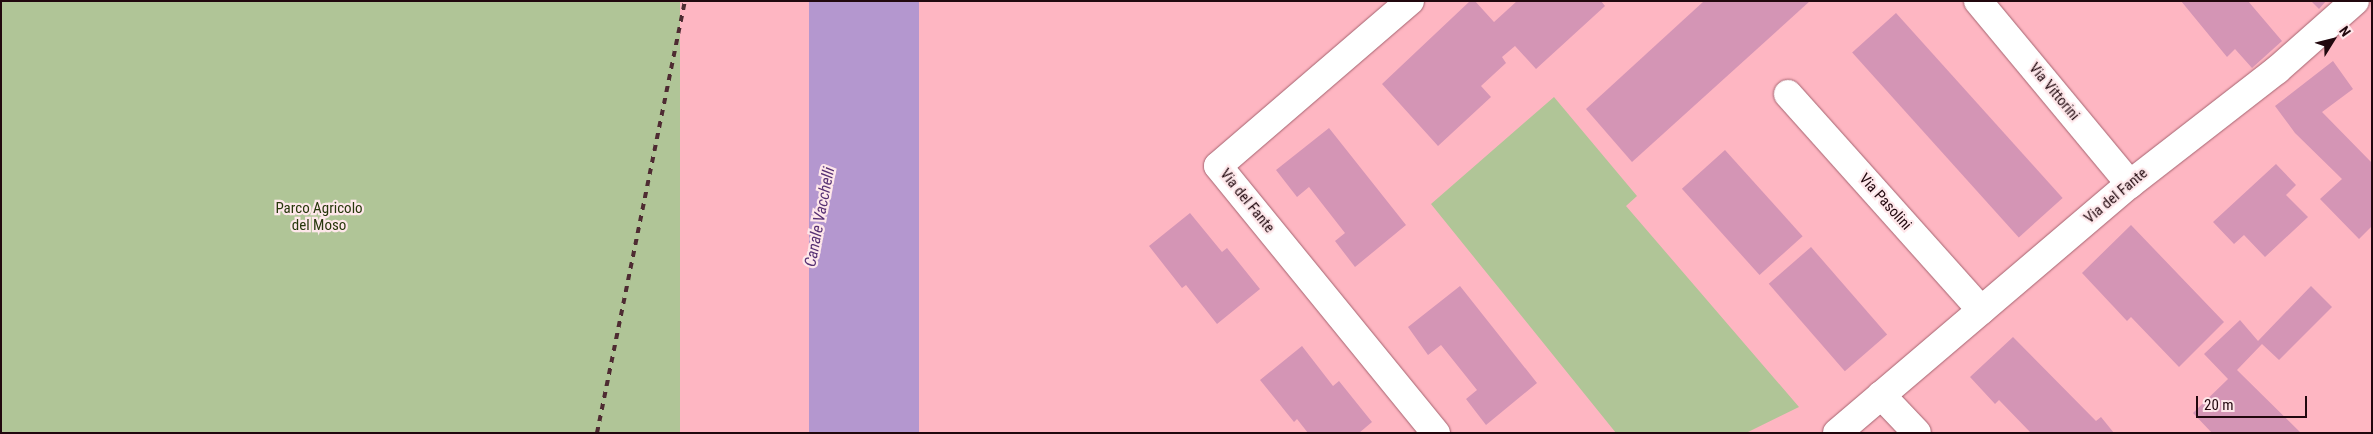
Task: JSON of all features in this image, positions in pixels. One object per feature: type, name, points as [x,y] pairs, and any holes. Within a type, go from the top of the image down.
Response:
[{"type":"street","name":"Via del Fante","points":[[1410,1],[1218,166],[1436,433]]},
{"type":"street","name":"Via Vittorini","points":[[1978,1],[2130,184]]},
{"type":"street","name":"Via del Fante","points":[[1837,433],[2130,184],[2277,70],[2355,1]]},
{"type":"street","name":"Via Pasolini","points":[[1788,94],[1981,310]]},
{"type":"street","points":[[1881,395],[1917,433]]},
{"type":"green space","name":"Parco Agricolo del Moso","points":[[1,1],[680,1],[680,433],[1,433]]},
{"type":"green space","points":[[1554,97],[1637,196],[1626,206],[1799,407],[1746,433],[1616,433],[1431,204]]},
{"type":"water","name":"Canale Vacchelli","points":[[809,1],[919,1],[919,433],[809,433]]},
{"type":"building","points":[[1470,1],[1475,1],[1494,22],[1517,1],[1601,1],[1605,6],[1536,69],[1515,46],[1502,57],[1506,63],[1481,86],[1491,97],[1438,146],[1382,84]]},
{"type":"building","points":[[1704,1],[1810,1],[1632,162],[1586,109]]},
{"type":"building","points":[[2181,1],[2248,1],[2282,41],[2252,68],[2235,49],[2227,57]]},
{"type":"building","points":[[2311,1],[2326,1],[2319,9]]},
{"type":"building","points":[[1896,13],[2063,198],[2019,238],[1852,52]]},
{"type":"building","points":[[2333,61],[2353,89],[2322,112],[2372,163],[2372,226],[2359,239],[2320,199],[2342,179],[2295,133],[2275,106]]},
{"type":"building","points":[[1329,128],[1406,225],[1355,267],[1335,241],[1345,233],[1309,187],[1297,197],[1276,170]]},
{"type":"building","points":[[1725,150],[1803,236],[1760,275],[1682,189]]},
{"type":"building","points":[[2276,164],[2296,185],[2286,195],[2308,217],[2265,257],[2244,235],[2234,244],[2213,222]]},
{"type":"building","points":[[1190,213],[1222,252],[1227,248],[1260,289],[1217,324],[1186,285],[1182,288],[1149,246]]},
{"type":"building","points":[[2131,225],[2224,322],[2179,367],[2131,317],[2127,321],[2082,273]]},
{"type":"building","points":[[1811,247],[1887,335],[1845,371],[1769,284]]},
{"type":"building","points":[[1460,286],[1537,383],[1486,425],[1466,399],[1477,390],[1441,345],[1428,355],[1408,327]]},
{"type":"building","points":[[2311,286],[2332,307],[2279,360],[2262,344],[2237,370],[2301,433],[2212,433],[2193,413],[2228,379],[2204,354],[2240,320],[2258,341]]},
{"type":"building","points":[[2013,337],[2096,421],[2101,417],[2114,433],[2031,433],[1999,400],[1995,404],[1970,377]]},
{"type":"building","points":[[1302,346],[1333,386],[1339,381],[1372,422],[1359,433],[1308,433],[1297,419],[1294,422],[1260,380]]},
{"type":"railway","points":[[597,433],[685,1]]}]
